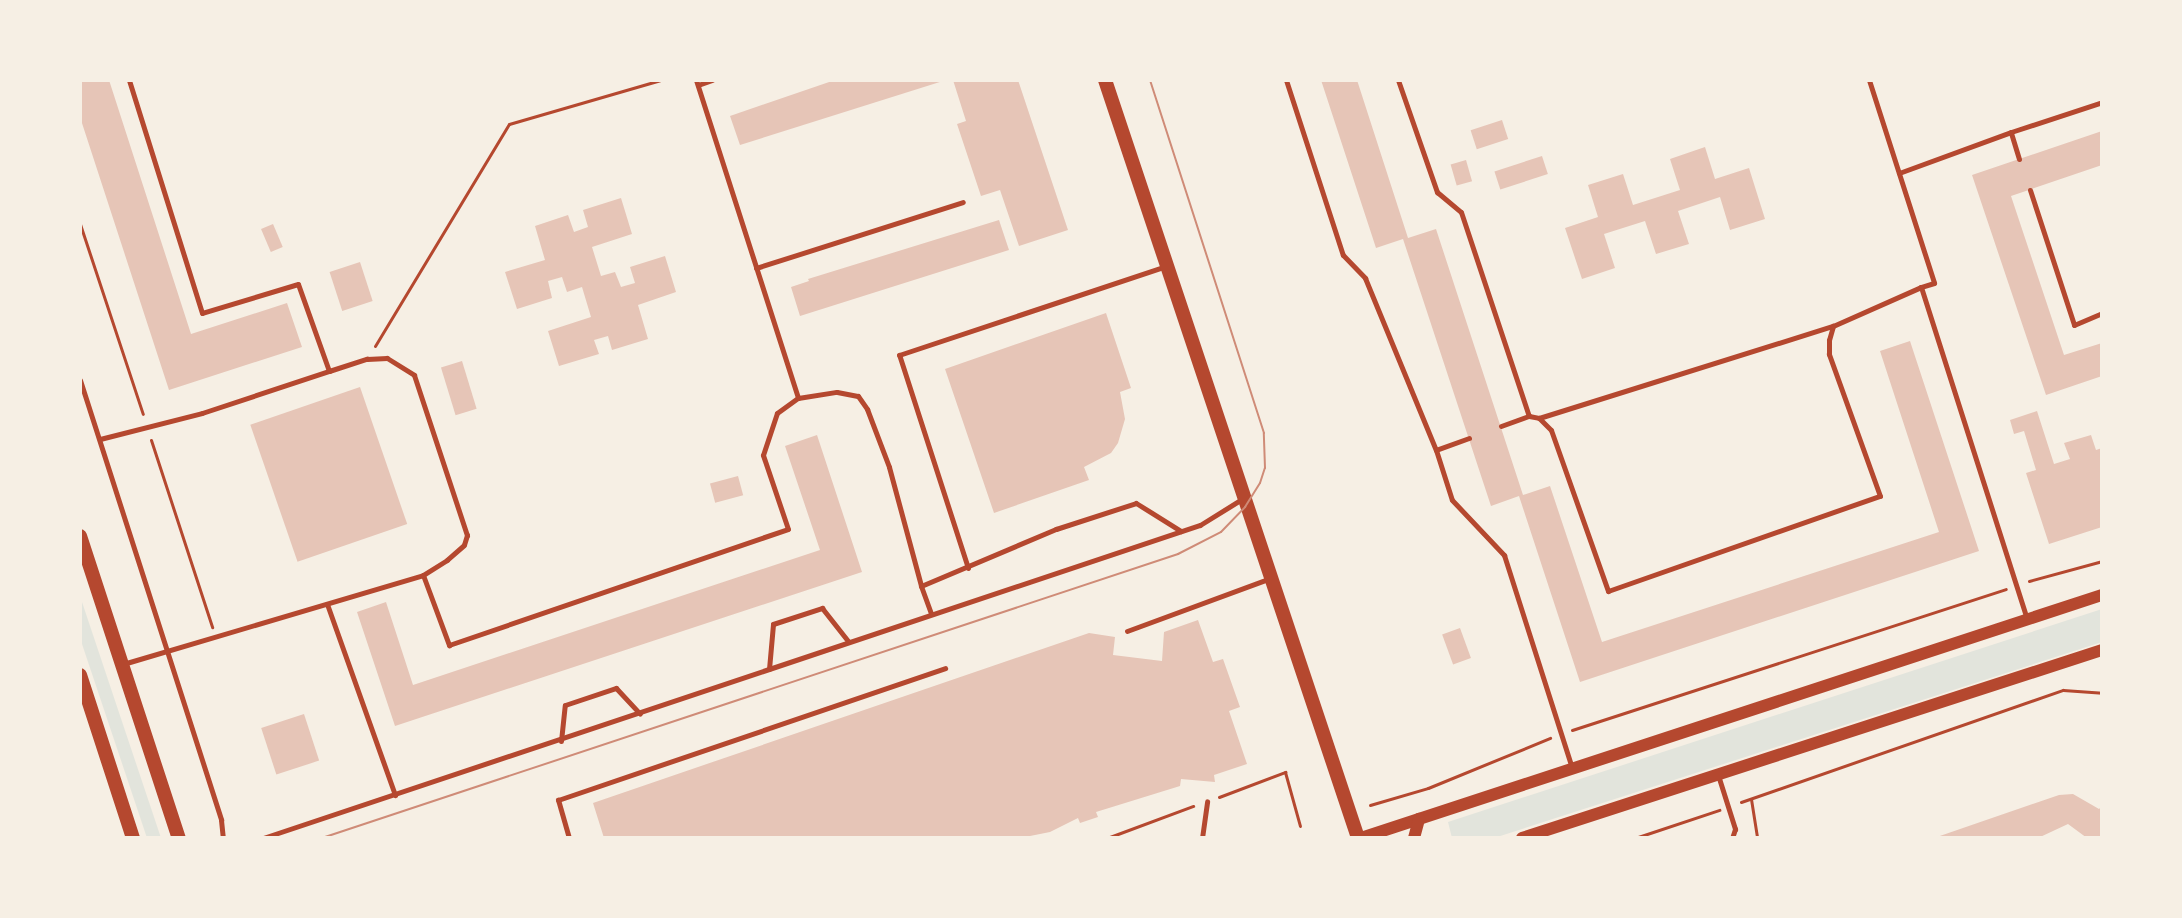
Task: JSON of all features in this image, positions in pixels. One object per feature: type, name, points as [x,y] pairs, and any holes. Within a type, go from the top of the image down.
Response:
[{"type":"main road","points":[[1105,80],[1242,499],[1360,838]]},
{"type":"main road","points":[[80,536],[179,838]]},
{"type":"main road","points":[[80,675],[83,695],[133,838]]},
{"type":"street","points":[[1360,838],[2102,595]]},
{"type":"street","points":[[1522,838],[2102,650]]},
{"type":"street","points":[[1414,838],[1419,819]]},
{"type":"lane","points":[[129,80],[202,313],[298,284],[329,371]]},
{"type":"lane","points":[[712,80],[697,82],[798,398]]},
{"type":"lane","points":[[1286,80],[1343,255],[1365,278],[1436,450],[1452,500],[1504,555],[1572,769]]},
{"type":"lane","points":[[1398,80],[1437,192],[1461,212],[1529,416]]},
{"type":"lane","points":[[1501,426],[1529,416],[1539,418],[1833,326],[1934,283],[1869,80]]},
{"type":"lane","points":[[1899,173],[2102,102]]},
{"type":"lane","points":[[2011,132],[2019,159]]},
{"type":"lane","points":[[2030,190],[2074,325],[2102,313]]},
{"type":"lane","points":[[756,268],[963,202]]},
{"type":"lane","points":[[968,568],[899,355],[1168,266]]},
{"type":"lane","points":[[1921,287],[2027,620]]},
{"type":"lane","points":[[1539,418],[1551,430],[1608,591],[1880,496],[1829,354],[1833,326]]},
{"type":"lane","points":[[100,439],[202,413],[367,359],[387,358],[414,375],[467,535],[464,545],[423,575],[122,665]]},
{"type":"lane","points":[[80,380],[221,820],[223,838]]},
{"type":"lane","points":[[423,575],[449,645],[788,529],[763,455],[777,413],[798,398],[837,392],[858,396],[867,409],[889,467],[931,613]]},
{"type":"lane","points":[[1436,450],[1469,438]]},
{"type":"lane","points":[[263,838],[561,741],[848,641],[1181,531],[1214,519],[1242,499]]},
{"type":"lane","points":[[921,586],[1056,529],[1136,503],[1181,531]]},
{"type":"lane","points":[[1127,631],[1269,579]]},
{"type":"lane","points":[[327,604],[395,795]]},
{"type":"lane","points":[[769,669],[773,624],[822,608],[848,641]]},
{"type":"lane","points":[[569,838],[558,800],[945,668]]},
{"type":"lane","points":[[561,741],[565,705],[616,688],[640,714]]},
{"type":"lane","points":[[1718,774],[1735,829],[1732,838]]},
{"type":"lane","points":[[1202,838],[1207,801]]},
{"type":"path","points":[[367,359],[509,124],[660,80]]},
{"type":"path","points":[[1370,805],[1428,788],[1561,734],[2016,585],[2102,561]]},
{"type":"path","points":[[1635,838],[2063,690],[2102,693]]},
{"type":"path","points":[[1751,799],[1757,838]]},
{"type":"shaded area","points":[[80,596],[161,838],[147,838],[80,638]]},
{"type":"shaded area","points":[[2102,609],[2102,642],[1494,838],[1452,838],[1448,822]]},
{"type":"building","points":[[80,80],[109,80],[191,334],[287,303],[302,347],[169,390],[80,117]]},
{"type":"building","points":[[835,80],[943,81],[740,145],[730,116]]},
{"type":"building","points":[[953,80],[1018,80],[1068,230],[1019,246],[1000,190],[981,196],[957,124],[966,121]]},
{"type":"building","points":[[1321,80],[1357,80],[1408,238],[1436,229],[1523,495],[1550,486],[1602,642],[1939,532],[1880,351],[1910,341],[1979,551],[1580,682],[1519,496],[1491,506],[1403,239],[1376,248]]},
{"type":"building","points":[[1502,120],[1508,139],[1477,149],[1471,130]]},
{"type":"building","points":[[2102,131],[2102,165],[2011,196],[2064,355],[2102,343],[2102,376],[2046,395],[1972,175]]},
{"type":"building","points":[[1705,147],[1715,179],[1749,168],[1765,219],[1730,230],[1720,197],[1678,211],[1689,244],[1656,254],[1645,221],[1604,234],[1615,268],[1582,279],[1565,228],[1598,217],[1588,185],[1623,174],[1633,205],[1680,190],[1670,159]]},
{"type":"building","points":[[1542,156],[1548,174],[1500,190],[1494,171]]},
{"type":"building","points":[[1466,160],[1472,181],[1457,186],[1451,164]]},
{"type":"building","points":[[621,198],[632,234],[592,247],[601,276],[615,272],[621,287],[635,283],[630,267],[665,256],[676,292],[638,305],[648,339],[612,350],[608,336],[594,340],[599,354],[559,366],[548,331],[591,317],[582,287],[567,292],[562,277],[548,281],[552,298],[517,309],[505,272],[545,260],[535,226],[568,215],[574,232],[588,227],[583,210]]},
{"type":"building","points":[[999,220],[1009,250],[800,316],[791,287],[808,279]]},
{"type":"building","points":[[273,224],[283,247],[271,252],[261,229]]},
{"type":"building","points":[[360,262],[373,301],[342,311],[330,272]]},
{"type":"building","points":[[1106,313],[1131,388],[1120,392],[1125,419],[1118,443],[1111,453],[1084,467],[1089,480],[994,513],[945,369]]},
{"type":"building","points":[[462,361],[477,409],[456,415],[441,367]]},
{"type":"building","points":[[360,387],[407,524],[298,562],[250,425]]},
{"type":"building","points":[[2037,411],[2054,464],[2070,459],[2064,443],[2091,435],[2096,450],[2102,448],[2102,527],[2049,544],[2026,473],[2036,470],[2024,431],[2014,434],[2010,420]]},
{"type":"building","points":[[817,435],[862,572],[395,726],[357,612],[386,602],[413,685],[820,550],[785,446]]},
{"type":"building","points":[[738,476],[743,495],[715,503],[710,484]]},
{"type":"building","points":[[1198,620],[1213,662],[1223,659],[1240,707],[1229,711],[1247,764],[1214,775],[1215,782],[1181,779],[1180,786],[1096,812],[1098,817],[1080,823],[1078,818],[1050,832],[1020,838],[604,838],[593,803],[1089,633],[1115,637],[1113,655],[1162,661],[1164,632]]},
{"type":"building","points":[[1460,628],[1471,658],[1453,665],[1442,634]]},
{"type":"building","points":[[304,714],[319,761],[276,775],[261,728]]},
{"type":"building","points":[[2073,794],[2099,809],[2102,806],[2102,838],[2087,838],[2068,824],[2038,838],[1934,838],[2059,795]]},
{"type":"tram line","points":[[322,838],[1178,554],[1221,532],[1245,507],[1260,483],[1265,468],[1264,433],[1150,80]]}]
